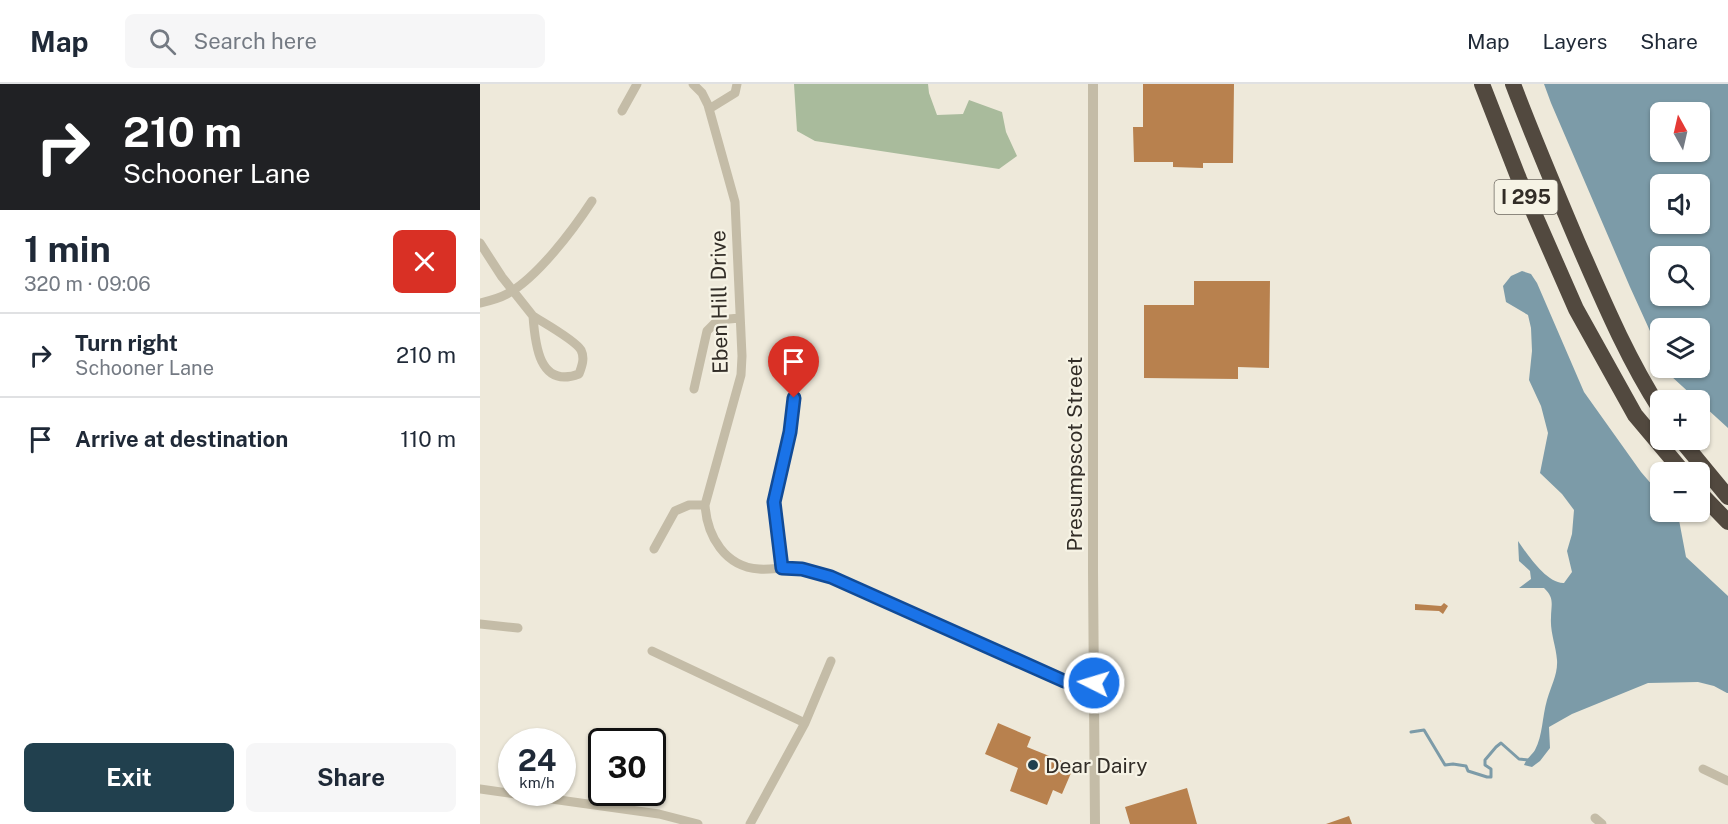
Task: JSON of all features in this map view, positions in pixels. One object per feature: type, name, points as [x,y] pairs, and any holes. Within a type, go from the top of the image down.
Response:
[{"type":"highway","name":"I 295","points":[[1482,84],[1519,179],[1576,309],[1635,415],[1675,462]]},
{"type":"highway","name":"I 295","points":[[1513,84],[1597,288],[1650,391]]},
{"type":"highway","points":[[1689,450],[1728,497]]},
{"type":"highway","points":[[1710,503],[1728,522]]},
{"type":"street","points":[[622,111],[636,84]]},
{"type":"street","name":"Eben Hill Drive","points":[[693,84],[702,93],[709,110],[735,202],[741,375],[705,505],[709,530],[716,543],[729,558],[748,568],[802,569],[831,577],[1064,681],[1094,683]]},
{"type":"street","points":[[709,110],[735,93],[737,84]]},
{"type":"street","name":"Presumpscot Street","points":[[1093,84],[1095,824]]},
{"type":"street","points":[[480,303],[493,300],[513,290],[524,281],[560,244],[592,201]]},
{"type":"street","points":[[480,243],[533,316],[581,350],[584,362],[579,374],[567,378],[555,376],[545,368],[536,344],[533,316]]},
{"type":"street","points":[[694,389],[707,332],[718,320],[740,318]]},
{"type":"street","points":[[782,568],[774,502],[790,432],[796,381]]},
{"type":"street","points":[[654,549],[675,511],[689,505],[705,505]]},
{"type":"street","points":[[480,624],[518,628]]},
{"type":"street","points":[[652,651],[804,723]]},
{"type":"street","points":[[750,824],[804,723],[831,660]]},
{"type":"street","points":[[1703,769],[1728,782]]},
{"type":"street","points":[[480,789],[659,814],[698,824]]},
{"type":"green space","points":[[794,84],[928,84],[937,115],[963,114],[969,100],[1002,112],[1006,132],[1017,156],[999,169],[815,141],[797,131]]},
{"type":"water","points":[[1544,84],[1728,84],[1728,428],[1710,412],[1710,390],[1686,390],[1673,378],[1710,378],[1710,318],[1650,318],[1650,331]]},
{"type":"water","points":[[1522,271],[1531,274],[1584,392],[1650,482],[1650,522],[1679,522],[1686,557],[1728,596],[1728,693],[1698,682],[1648,683],[1572,714],[1549,727],[1550,748],[1532,767],[1524,765],[1535,750],[1540,738],[1545,706],[1555,675],[1557,660],[1551,628],[1550,595],[1544,588],[1519,588],[1531,579],[1530,571],[1519,561],[1518,541],[1544,574],[1564,583],[1572,572],[1567,551],[1572,534],[1574,510],[1562,494],[1540,473],[1548,433],[1541,406],[1529,380],[1532,351],[1528,315],[1506,302],[1503,286],[1511,276]]},
{"type":"building","points":[[1143,84],[1234,84],[1233,163],[1203,163],[1203,168],[1173,167],[1173,162],[1134,162],[1133,127],[1143,127]]},
{"type":"building","points":[[1194,281],[1270,281],[1269,368],[1238,367],[1238,379],[1144,378],[1144,305],[1194,305]]},
{"type":"building","points":[[1444,603],[1448,606],[1443,614],[1439,611],[1415,610],[1415,604],[1441,606]]},
{"type":"building","points":[[998,723],[1031,737],[1027,747],[1074,766],[1062,794],[1053,790],[1047,805],[1010,791],[1018,768],[985,754]]},
{"type":"building","points":[[1187,788],[1197,824],[1130,824],[1125,807]]},
{"type":"building","points":[[1349,816],[1352,824],[1326,824]]},
{"type":"waterway","points":[[1411,732],[1424,730],[1445,765],[1466,766],[1468,771],[1487,777],[1491,777],[1491,769],[1485,765],[1485,760],[1501,743],[1519,759],[1528,760]]},
{"type":"place","name":"Dear Dairy","points":[[1033,765]]},
{"type":"route","points":[[794,398],[790,432],[774,502],[782,568],[792,567],[831,577],[1064,681],[1094,683]]}]
